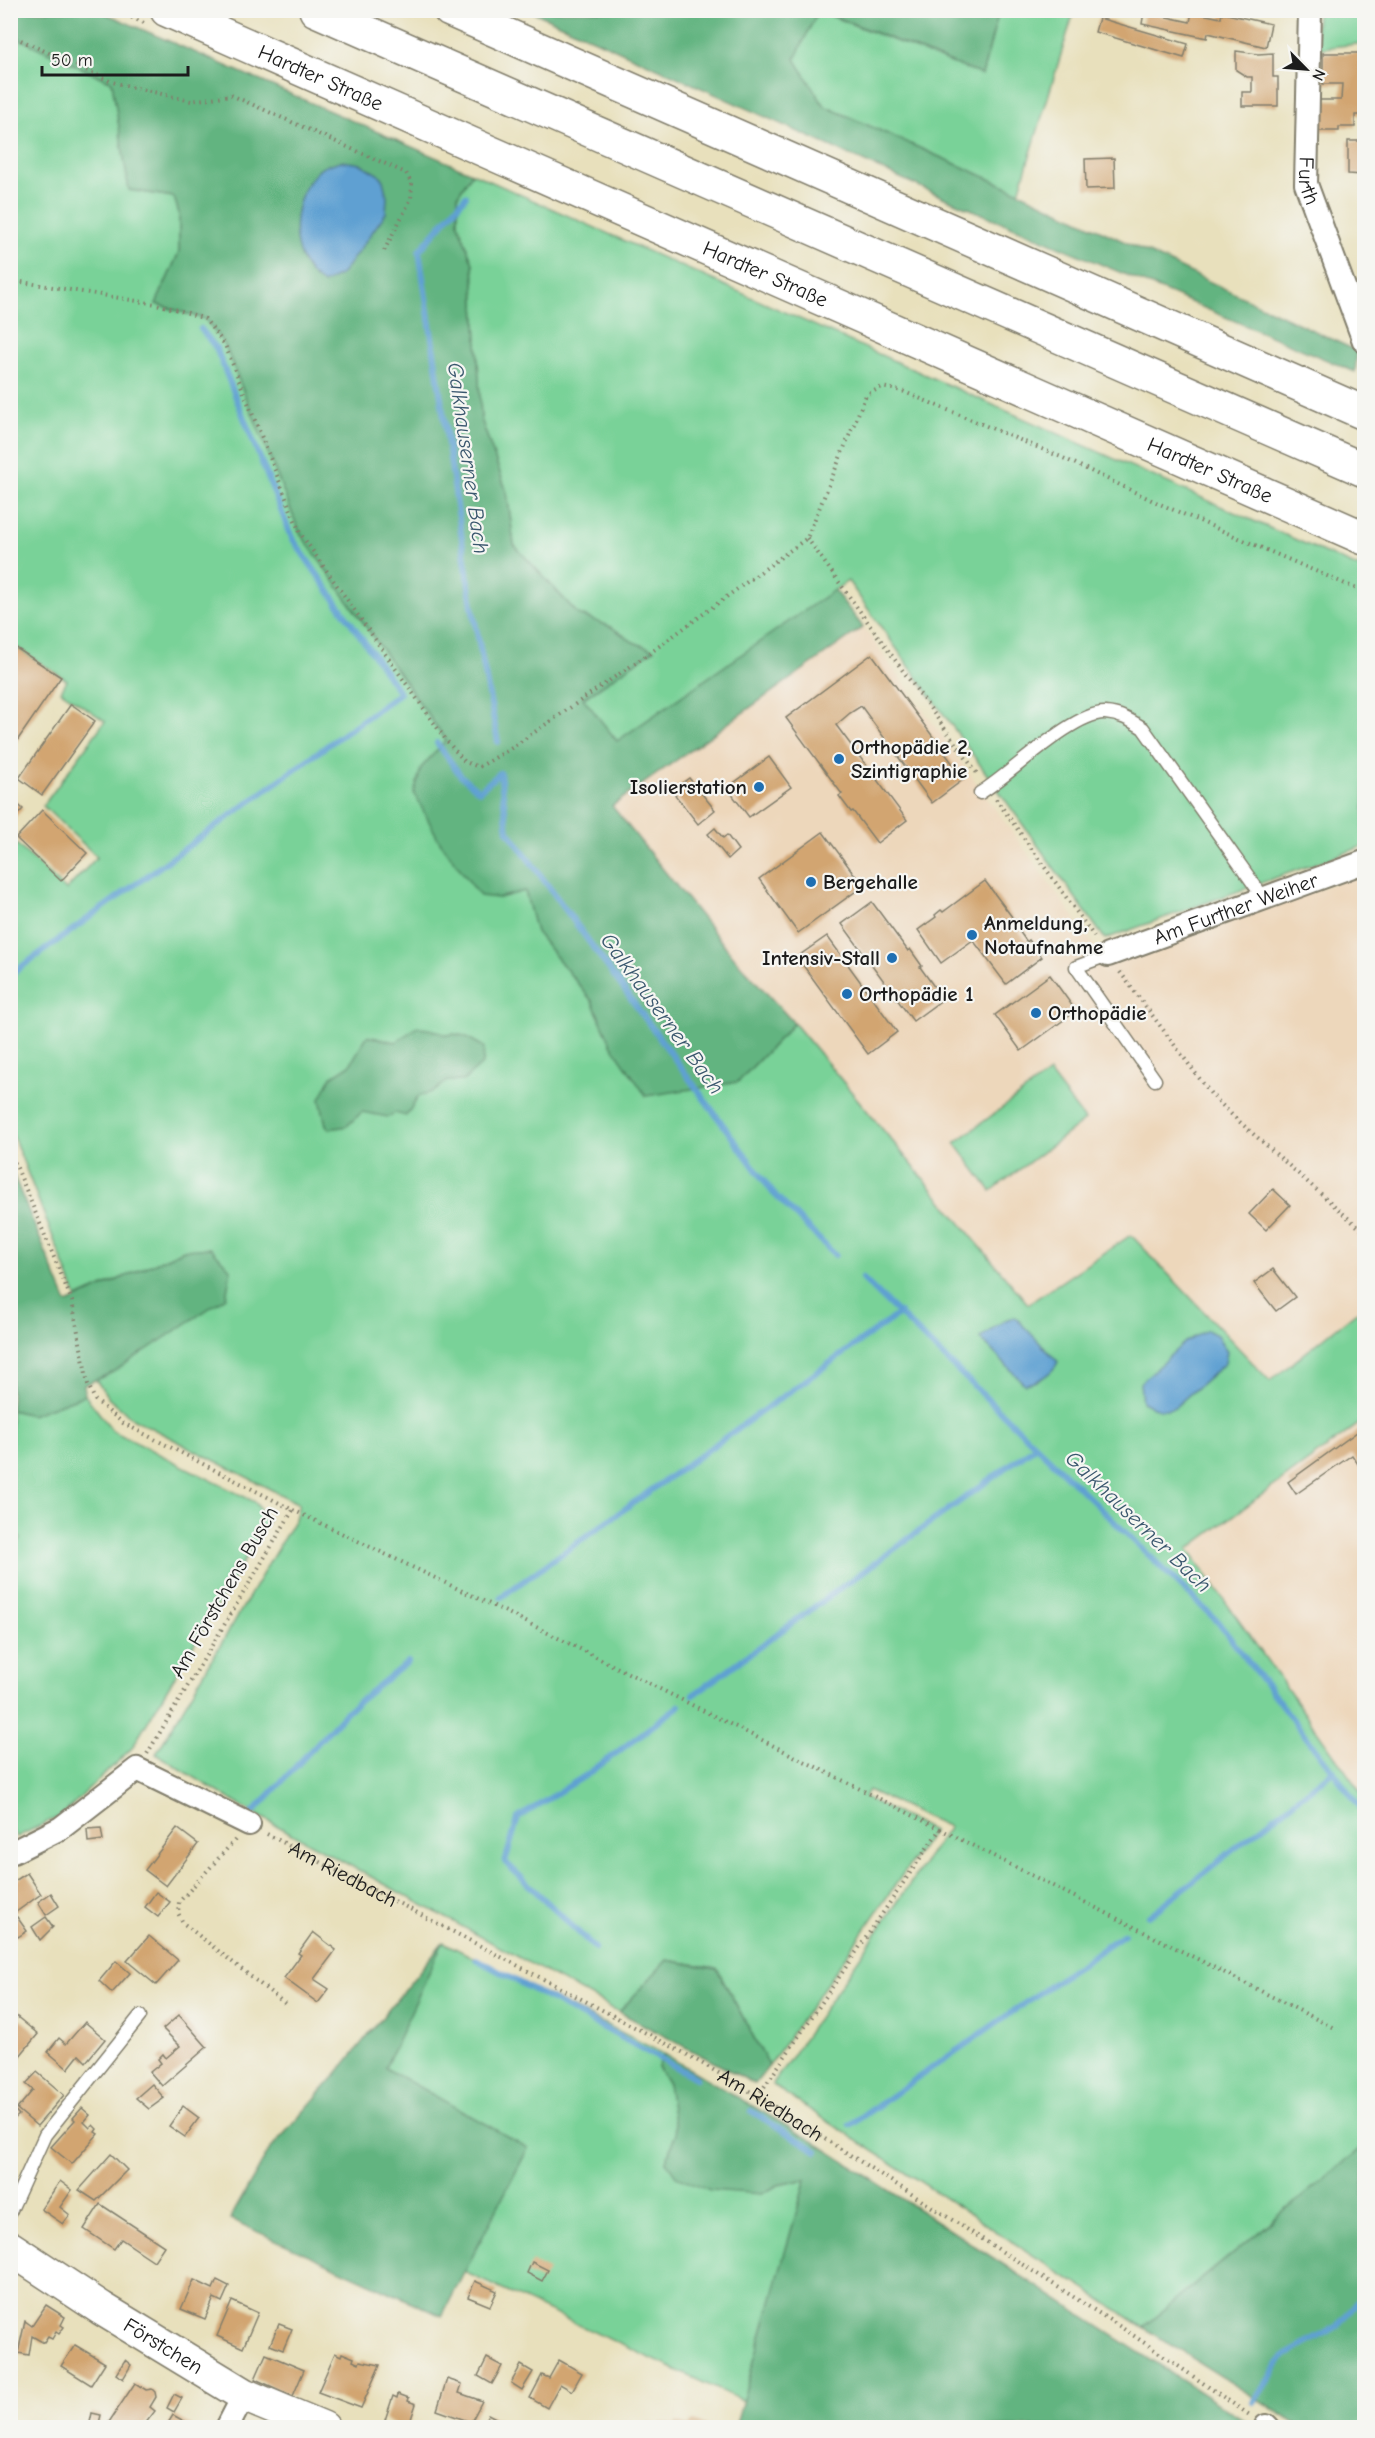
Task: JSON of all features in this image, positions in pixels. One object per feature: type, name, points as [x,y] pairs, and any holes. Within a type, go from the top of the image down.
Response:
[{"type":"main road","name":"Hardter Straße","points":[[167,10],[1365,538]]},
{"type":"main road","points":[[316,10],[1365,470]]},
{"type":"main road","points":[[450,10],[1365,413]]},
{"type":"main road","name":"Förstchen","points":[[10,2248],[101,2308],[244,2395],[323,2427]]},
{"type":"street","name":"Furth","points":[[1310,10],[1306,184],[1365,341]]},
{"type":"street","name":"Am Further Weiher","points":[[1108,955],[1365,862]]},
{"type":"street","points":[[11,1852],[61,1828],[137,1769],[249,1824]]},
{"type":"street","points":[[227,2427],[244,2395]]},
{"type":"lane","points":[[984,790],[1080,719],[1103,713],[1125,717],[1143,728],[1263,897]]},
{"type":"lane","points":[[1108,955],[1076,968],[1155,1080]]},
{"type":"lane","points":[[10,2212],[45,2135],[140,2016]]},
{"type":"path","points":[[10,35],[112,82],[191,101],[231,94],[406,173],[412,184],[411,199],[384,251]]},
{"type":"path","points":[[10,280],[156,304],[205,319],[225,345],[300,533],[446,740],[465,762],[479,767],[510,749],[654,650],[807,538],[866,395],[882,387],[902,391],[1061,457],[1160,504],[1365,592]]},
{"type":"path","points":[[807,538],[984,790],[1211,1094],[1232,1116],[1365,1232]]},
{"type":"path","name":"Am Förstchens Busch","points":[[10,1151],[72,1301],[88,1384],[95,1400],[123,1423],[293,1510],[137,1769]]},
{"type":"path","points":[[293,1510],[498,1608],[1336,2029]]},
{"type":"path","points":[[249,1824],[179,1902],[178,1913],[183,1923],[288,2006]]},
{"type":"path","name":"Am Riedbach","points":[[249,1824],[668,2045],[758,2096],[1127,2331],[1267,2427]]},
{"type":"path","points":[[758,2096],[940,1829]]},
{"type":"shaded area","points":[[863,627],[1108,964],[1364,873],[1364,1306],[1270,1381],[1222,1332],[1028,1304],[794,1023],[737,961],[611,806]]},
{"type":"shaded area","points":[[1364,1420],[1364,1797],[1187,1549]]},
{"type":"green space","points":[[11,11],[100,11],[472,173],[458,195],[458,223],[473,264],[481,419],[507,493],[514,545],[578,614],[611,627],[633,642],[654,650],[583,698],[617,741],[834,590],[863,627],[612,806],[737,961],[794,1023],[738,1082],[646,1096],[612,1046],[592,1001],[536,932],[525,891],[499,898],[480,896],[440,842],[414,793],[421,768],[446,740],[300,533],[225,345],[205,319],[156,304],[179,252],[179,213],[174,197],[129,190],[112,82],[11,35]]},
{"type":"green space","points":[[531,11],[818,11],[795,59],[824,106],[1019,192],[1357,351],[1355,372],[947,199]]},
{"type":"green space","points":[[818,11],[982,75],[999,11],[1060,11],[1073,15],[1019,192],[824,106],[794,59]]},
{"type":"green space","points":[[821,11],[999,11],[982,75]]},
{"type":"green space","points":[[1317,11],[1364,11],[1364,43],[1315,49]]},
{"type":"green space","points":[[11,35],[112,82],[129,190],[174,197],[179,213],[179,252],[156,304],[205,319],[225,345],[300,533],[446,740],[421,768],[499,898],[525,890],[536,932],[592,1001],[612,1046],[738,1082],[794,1023],[1028,1304],[1131,1235],[1270,1381],[1364,1306],[1364,1420],[1188,1549],[1364,1797],[1364,2146],[1143,2327],[772,2085],[949,1827],[868,1790],[864,1797],[933,1831],[769,2066],[717,1968],[667,1960],[619,2012],[241,1806],[156,1754],[295,1519],[299,1504],[134,1419],[109,1399],[96,1380],[113,1372],[184,1250],[77,1298],[11,1131],[11,839],[66,890],[97,857],[43,806],[105,721],[61,691],[67,680],[11,644]]},
{"type":"green space","points":[[472,173],[1364,570],[1364,846],[1105,939],[848,581],[617,741],[583,699],[653,650],[633,642],[611,627],[578,614],[514,545],[507,493],[481,419],[473,264],[458,223],[458,195]]},
{"type":"green space","points":[[417,1027],[446,1035],[465,1036],[484,1047],[483,1063],[463,1081],[447,1081],[435,1091],[419,1096],[406,1116],[395,1113],[388,1117],[362,1112],[347,1126],[330,1129],[326,1125],[320,1099],[331,1077],[350,1065],[367,1036],[396,1042]]},
{"type":"green space","points":[[1049,1073],[1085,1120],[991,1191],[955,1143]]},
{"type":"green space","points":[[10,1167],[67,1303],[184,1250],[211,1248],[231,1270],[226,1297],[113,1372],[84,1385],[85,1395],[31,1415],[11,1410]]},
{"type":"green space","points":[[85,1395],[113,1431],[255,1502],[268,1521],[132,1748],[62,1815],[17,1837],[11,1829],[10,1551],[21,1538],[11,1530],[11,1410],[31,1415]]},
{"type":"green space","points":[[443,1942],[664,2054],[658,2067],[668,2084],[676,2133],[666,2161],[762,2194],[778,2185],[806,2179],[743,2401],[464,2272],[528,2148],[384,2068]]},
{"type":"green space","points":[[443,1942],[385,2068],[528,2148],[442,2316],[230,2219],[268,2152],[335,2076]]},
{"type":"green space","points":[[667,1960],[717,1969],[769,2066],[755,2084],[619,2012]]},
{"type":"green space","points":[[664,2054],[816,2143],[1254,2427],[735,2427],[806,2179],[778,2185],[762,2194],[710,2190],[676,2176],[666,2161],[676,2133],[668,2084],[658,2067]]},
{"type":"green space","points":[[1364,2146],[1364,2427],[1301,2427],[1143,2327]]},
{"type":"water","points":[[341,161],[361,164],[382,177],[387,197],[386,213],[342,274],[323,284],[310,273],[302,259],[296,233],[296,219],[303,192],[310,180],[321,168]]},
{"type":"water","points":[[1015,1317],[1058,1362],[1048,1374],[1039,1380],[1024,1384],[980,1338],[1005,1320]]},
{"type":"water","points":[[1207,1330],[1217,1335],[1227,1352],[1225,1363],[1175,1407],[1158,1409],[1142,1402],[1140,1383],[1185,1342]]},
{"type":"building","points":[[1144,12],[1190,22],[1192,12],[1221,18],[1222,13],[1271,24],[1266,47],[1208,33],[1207,38],[1142,24]]},
{"type":"building","points":[[1099,18],[1188,44],[1184,58],[1095,32]]},
{"type":"building","points":[[1236,51],[1258,54],[1273,53],[1273,77],[1278,77],[1278,106],[1242,106],[1242,92],[1252,92],[1252,77],[1247,77],[1236,70]]},
{"type":"building","points":[[1323,53],[1364,53],[1364,115],[1355,115],[1355,127],[1339,127],[1339,131],[1318,131],[1318,100],[1341,100],[1342,84],[1323,84]]},
{"type":"building","points":[[1348,141],[1364,141],[1364,175],[1348,174]]},
{"type":"building","points":[[1114,158],[1115,188],[1086,189],[1085,159]]},
{"type":"building","points":[[10,644],[61,677],[10,751]]},
{"type":"building","points":[[872,654],[964,779],[932,803],[861,706],[850,713],[836,725],[907,820],[877,843],[839,796],[842,794],[786,718]]},
{"type":"building","points":[[71,704],[95,721],[42,795],[19,778]]},
{"type":"building","name":"Isolierstation","points":[[769,757],[791,787],[749,817],[727,788]]},
{"type":"building","points":[[689,778],[715,810],[698,824],[672,791]]},
{"type":"building","points":[[10,797],[23,809],[10,822]]},
{"type":"building","points":[[42,810],[87,853],[61,881],[16,838]]},
{"type":"building","points":[[715,828],[723,838],[727,835],[738,850],[728,859],[708,834]]},
{"type":"building","name":"Bergehalle","points":[[823,832],[863,886],[798,933],[759,879]]},
{"type":"building","name":"Anmeldung, Notaufnahme","points":[[985,881],[1021,929],[1019,931],[1027,942],[1029,940],[1042,957],[1006,984],[973,940],[941,963],[918,930],[936,917],[935,915],[941,910],[943,912]]},
{"type":"building","name":"Intensiv-Stall","points":[[872,902],[908,951],[910,949],[943,999],[913,1021],[842,924]]},
{"type":"building","name":"Orthopädie 1","points":[[827,936],[897,1032],[868,1054],[797,957]]},
{"type":"building","name":"Orthopädie","points":[[1050,975],[1076,1011],[1021,1051],[995,1015]]},
{"type":"building","points":[[1273,1189],[1290,1205],[1266,1230],[1249,1214]]},
{"type":"building","points":[[1273,1269],[1295,1297],[1276,1311],[1254,1283]]},
{"type":"building","points":[[1364,1427],[1364,1473],[1352,1455],[1296,1494],[1288,1482]]},
{"type":"building","points":[[101,1828],[103,1840],[88,1842],[87,1829]]},
{"type":"building","points":[[177,1828],[198,1844],[166,1886],[145,1870]]},
{"type":"building","points":[[27,1873],[41,1894],[16,1912],[10,1904],[10,1884]]},
{"type":"building","points":[[156,1892],[170,1902],[158,1917],[145,1907]]},
{"type":"building","points":[[51,1893],[59,1906],[46,1915],[38,1902]]},
{"type":"building","points":[[17,1917],[27,1931],[18,1937],[10,1927],[10,1922]]},
{"type":"building","points":[[46,1917],[53,1927],[40,1940],[32,1927]]},
{"type":"building","points":[[313,1932],[336,1950],[314,1979],[329,1989],[318,2003],[284,1978],[301,1955],[298,1953]]},
{"type":"building","points":[[149,1936],[178,1960],[156,1985],[127,1961]]},
{"type":"building","points":[[116,1961],[130,1973],[112,1993],[99,1981]]},
{"type":"building","points":[[10,2011],[38,2034],[19,2057],[10,2050]]},
{"type":"building","points":[[179,2015],[207,2047],[162,2086],[150,2072],[161,2063],[158,2059],[163,2054],[166,2058],[180,2046],[163,2029]]},
{"type":"building","points":[[85,2022],[105,2039],[86,2062],[79,2055],[68,2069],[48,2052],[59,2038],[66,2044]]},
{"type":"building","points":[[37,2072],[64,2095],[37,2126],[17,2109],[33,2090],[26,2084]]},
{"type":"building","points":[[152,2084],[164,2098],[149,2109],[136,2098]]},
{"type":"building","points":[[10,2105],[19,2115],[10,2122]]},
{"type":"building","points":[[183,2106],[199,2118],[185,2137],[169,2126]]},
{"type":"building","points":[[82,2108],[90,2115],[84,2122],[90,2128],[93,2125],[98,2134],[72,2164],[51,2147],[75,2120],[73,2118]]},
{"type":"building","points":[[111,2154],[127,2170],[96,2201],[79,2190]]},
{"type":"building","points":[[60,2181],[72,2190],[60,2207],[70,2215],[63,2224],[41,2209]]},
{"type":"building","points":[[100,2204],[164,2246],[154,2261],[121,2239],[114,2249],[84,2229]]},
{"type":"building","points":[[532,2262],[548,2270],[542,2281],[527,2273]]},
{"type":"building","points":[[194,2280],[213,2289],[217,2280],[229,2286],[222,2302],[214,2298],[205,2319],[181,2309]]},
{"type":"building","points":[[475,2281],[497,2291],[490,2306],[468,2297]]},
{"type":"building","points":[[232,2301],[258,2313],[243,2348],[217,2336]]},
{"type":"building","points":[[46,2305],[65,2317],[61,2325],[64,2327],[59,2334],[56,2332],[52,2339],[48,2337],[44,2343],[32,2336],[29,2355],[18,2353],[25,2321],[32,2326]]},
{"type":"building","points":[[279,2324],[292,2329],[283,2350],[270,2345]]},
{"type":"building","points":[[75,2345],[105,2363],[91,2385],[61,2366]]},
{"type":"building","points":[[335,2353],[354,2358],[353,2361],[359,2364],[360,2361],[380,2365],[361,2408],[318,2392]]},
{"type":"building","points":[[266,2354],[304,2370],[293,2396],[255,2379]]},
{"type":"building","points":[[487,2358],[502,2366],[492,2384],[478,2376]]},
{"type":"building","points":[[125,2360],[131,2365],[123,2379],[116,2374]]},
{"type":"building","points":[[559,2360],[582,2373],[572,2391],[560,2384],[547,2408],[530,2398],[542,2375],[549,2378]]},
{"type":"building","points":[[521,2365],[533,2372],[522,2390],[511,2383]]},
{"type":"building","points":[[447,2379],[462,2384],[459,2393],[482,2401],[471,2422],[437,2410]]},
{"type":"building","points":[[135,2383],[146,2390],[152,2389],[155,2392],[156,2397],[150,2407],[155,2411],[142,2428],[118,2428],[109,2422]]},
{"type":"building","points":[[174,2394],[182,2398],[174,2412],[167,2408]]},
{"type":"building","points":[[398,2394],[409,2398],[408,2401],[416,2404],[408,2428],[385,2420],[393,2396],[397,2398]]},
{"type":"building","points":[[92,2413],[101,2415],[98,2428],[89,2427]]},
{"type":"building","points":[[488,2414],[505,2423],[502,2428],[481,2428]]},
{"type":"building","points":[[173,2415],[182,2420],[197,2428],[165,2428]]},
{"type":"building","points":[[662,2421],[689,2426],[693,2421],[707,2425],[706,2428],[646,2428],[648,2422],[658,2425]]},
{"type":"waterway","name":"Galkhauserner Bach","points":[[466,196],[419,251],[472,606],[498,742]]},
{"type":"waterway","points":[[10,975],[400,693],[292,538],[216,348],[201,329]]},
{"type":"waterway","points":[[437,743],[461,776],[479,791],[500,773]]},
{"type":"waterway","name":"Galkhauserner Bach","points":[[500,773],[508,831],[773,1193],[835,1255]]},
{"type":"waterway","name":"Galkhauserner Bach","points":[[862,1278],[1217,1621],[1364,1812]]},
{"type":"waterway","points":[[501,1597],[900,1313]]},
{"type":"waterway","points":[[693,1695],[1036,1446]]},
{"type":"waterway","points":[[251,1815],[348,1710],[408,1662]]},
{"type":"waterway","points":[[595,1948],[505,1862],[518,1818],[588,1774],[679,1706]]},
{"type":"waterway","points":[[1149,1916],[1333,1771]]},
{"type":"waterway","points":[[850,2125],[1124,1934]]},
{"type":"waterway","points":[[476,1959],[696,2078]]},
{"type":"waterway","points":[[751,2111],[817,2151]]},
{"type":"waterway","points":[[1254,2402],[1284,2356],[1338,2326],[1364,2293]]},
{"type":"place","name":"Orthopädie 2, Szintigraphie","points":[[839,759]]},
{"type":"place","name":"Isolierstation","points":[[759,787]]},
{"type":"place","name":"Bergehalle","points":[[811,882]]},
{"type":"place","name":"Anmeldung, Notaufnahme","points":[[972,935]]},
{"type":"place","name":"Intensiv-Stall","points":[[892,958]]},
{"type":"place","name":"Orthopädie 1","points":[[847,994]]},
{"type":"place","name":"Orthopädie","points":[[1036,1013]]}]
